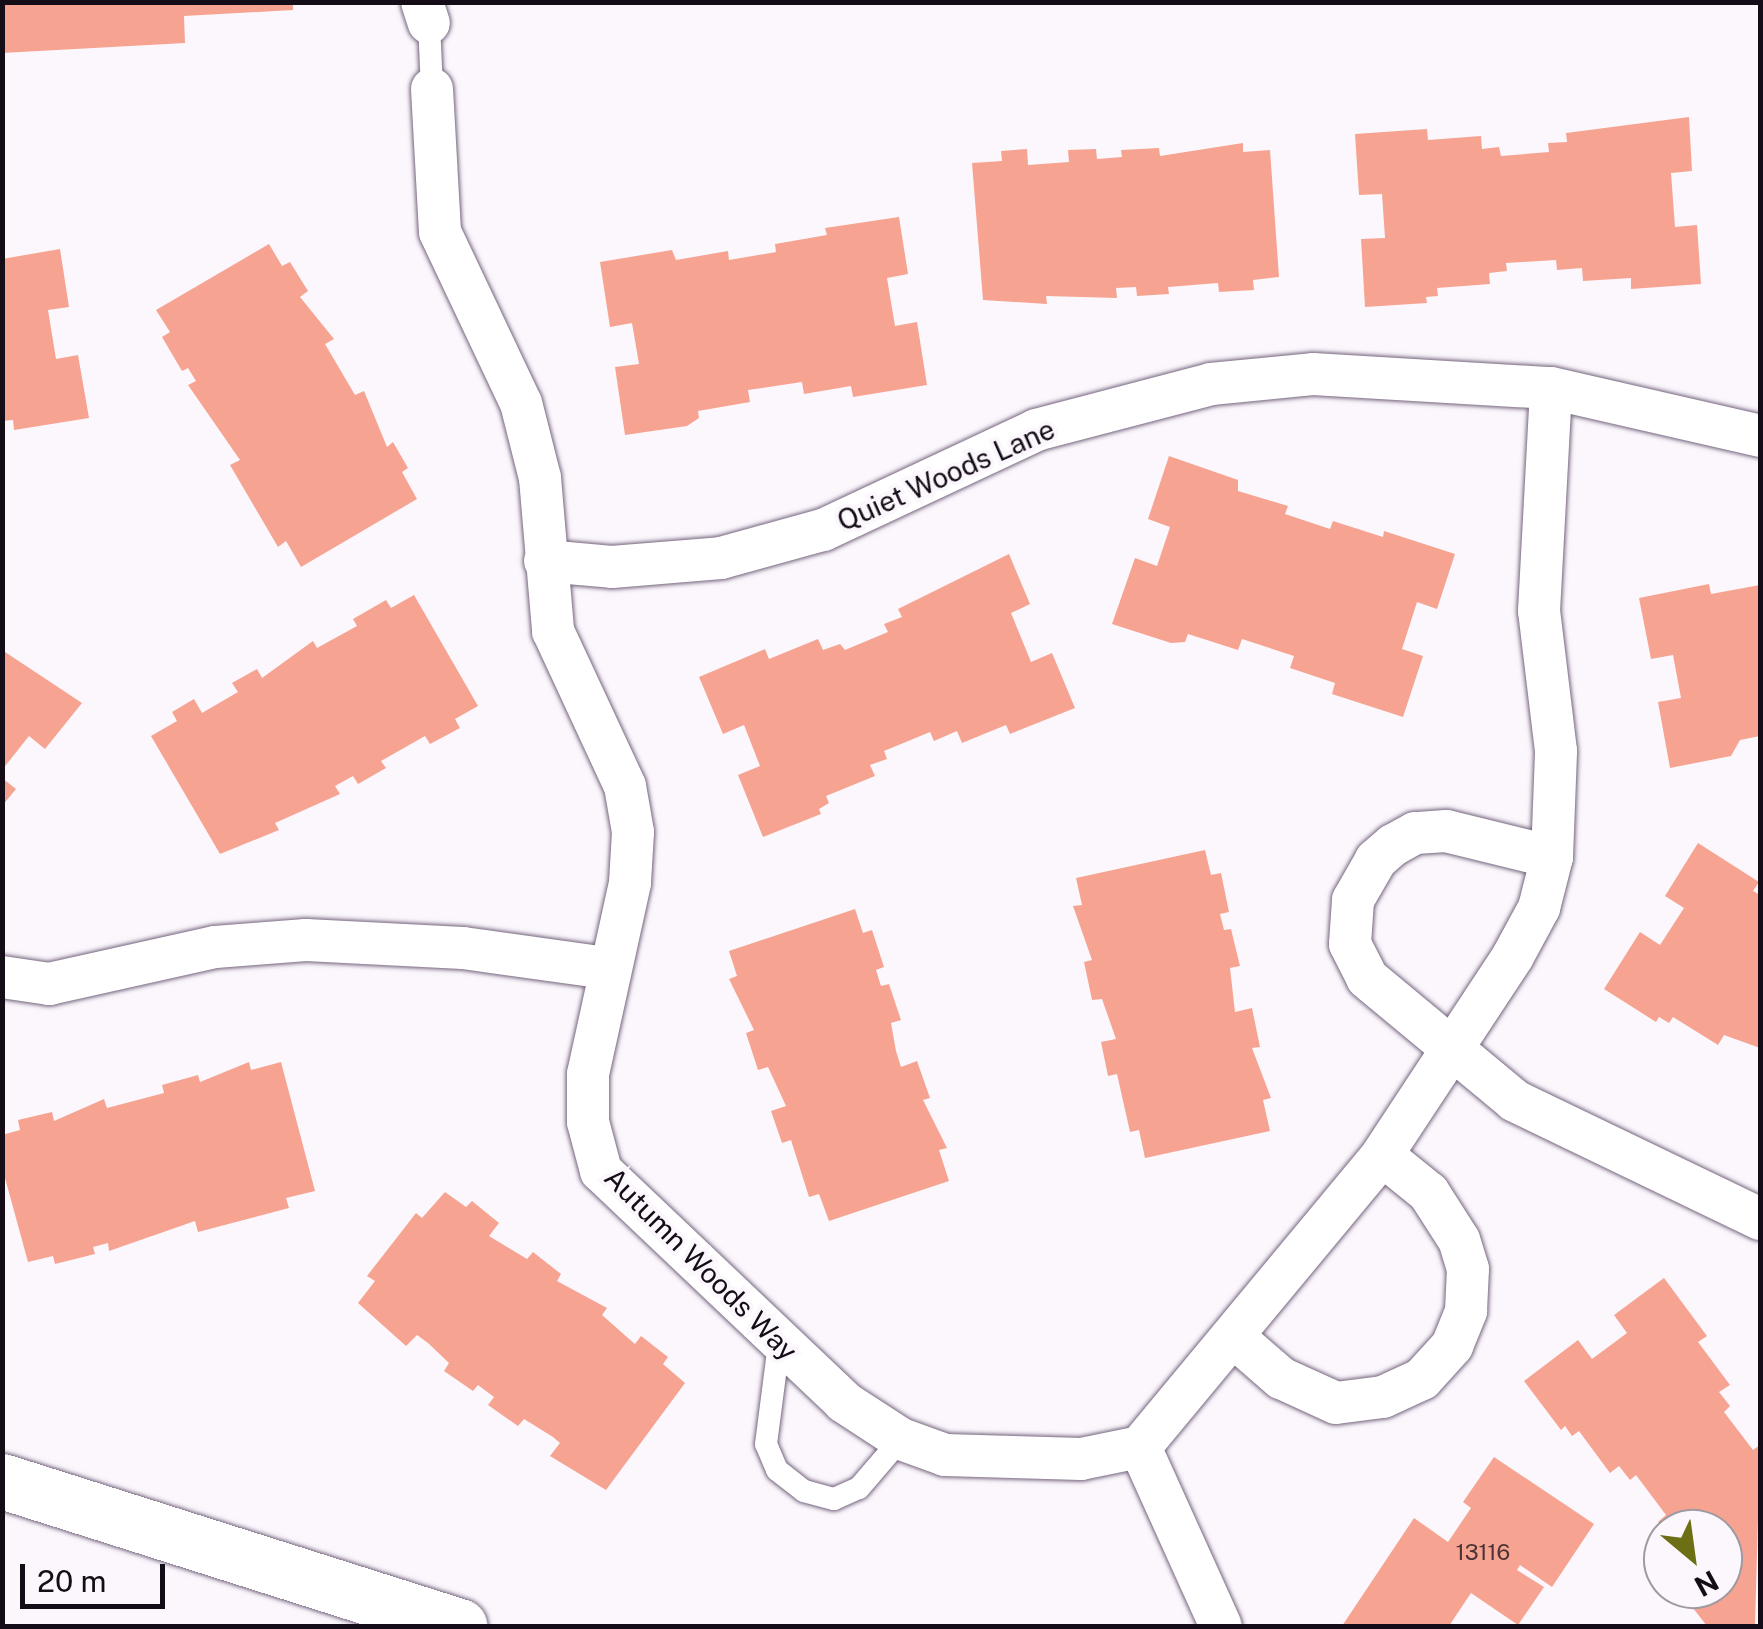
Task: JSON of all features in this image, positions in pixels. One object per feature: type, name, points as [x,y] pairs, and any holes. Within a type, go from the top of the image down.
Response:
[{"type":"main road","points":[[2,1481],[460,1626]]},
{"type":"street","name":"Autumn Woods Way","points":[[432,89],[440,232],[522,403],[540,478],[553,632],[625,786],[633,832],[630,882],[607,968],[588,1074],[588,1122],[601,1171],[844,1402],[902,1439],[945,1455],[998,1461],[1081,1458],[1140,1448]]},
{"type":"street","name":"Quiet Woods Lane","points":[[545,561],[612,567],[721,558],[823,530],[1036,430],[1211,384],[1314,374],[1551,388],[1760,435]]},
{"type":"street","points":[[1221,1626],[1140,1448],[1236,1339],[1382,1155],[1540,908],[1552,857],[1556,752],[1539,611],[1551,388]]},
{"type":"street","points":[[1552,857],[1486,837],[1415,832],[1376,860],[1362,880],[1350,944],[1366,978],[1452,1044],[1515,1101],[1760,1219]]},
{"type":"street","points":[[2,977],[49,984],[215,947],[306,940],[463,948],[607,968]]},
{"type":"street","points":[[1236,1339],[1281,1378],[1336,1402],[1384,1397],[1422,1379],[1452,1346],[1466,1311],[1468,1269],[1459,1240],[1429,1193],[1382,1155]]},
{"type":"lane","name":"Autumn Woods Way","points":[[425,13],[432,89]]},
{"type":"lane","points":[[780,1344],[766,1444],[776,1470],[834,1499],[858,1488],[902,1439]]},
{"type":"building","points":[[2,2],[293,2],[293,10],[184,16],[185,43],[2,53]]},
{"type":"building","points":[[1689,117],[1692,171],[1671,173],[1675,227],[1697,225],[1701,284],[1631,289],[1631,278],[1583,281],[1582,268],[1557,270],[1556,260],[1506,263],[1507,271],[1489,273],[1490,284],[1437,288],[1438,296],[1426,297],[1427,303],[1365,307],[1361,239],[1385,238],[1382,194],[1359,195],[1355,134],[1427,129],[1428,140],[1481,136],[1482,149],[1499,147],[1501,156],[1549,152],[1548,143],[1567,142],[1566,133]]},
{"type":"building","points":[[1243,143],[1243,152],[1270,150],[1279,277],[1253,280],[1254,290],[1219,292],[1218,283],[1168,287],[1169,294],[1137,296],[1136,287],[1116,288],[1117,298],[1046,296],[1047,304],[983,300],[972,163],[1002,161],[1001,151],[1027,149],[1028,165],[1069,162],[1068,150],[1096,149],[1097,159],[1122,157],[1121,150],[1159,148],[1160,156]]},
{"type":"building","points":[[899,217],[908,274],[887,278],[895,326],[917,322],[927,385],[853,397],[851,386],[804,394],[802,382],[748,390],[750,402],[698,411],[699,418],[687,426],[625,435],[615,367],[639,364],[632,323],[610,327],[600,262],[672,250],[676,260],[728,251],[729,260],[776,252],[775,244],[827,235],[825,228]]},
{"type":"building","points":[[269,244],[282,266],[290,262],[308,291],[300,297],[334,339],[325,344],[355,395],[364,391],[387,447],[393,442],[408,468],[402,472],[417,499],[301,567],[286,541],[278,547],[230,465],[240,460],[188,385],[196,381],[188,368],[182,371],[162,337],[170,332],[156,310]]},
{"type":"building","points":[[60,249],[69,307],[48,310],[56,359],[78,355],[89,418],[14,430],[13,420],[2,421],[2,259]]},
{"type":"building","points":[[1169,456],[1238,480],[1238,491],[1288,506],[1285,514],[1330,529],[1333,521],[1383,537],[1384,531],[1455,554],[1437,609],[1417,602],[1402,649],[1423,656],[1403,717],[1332,694],[1335,683],[1290,668],[1294,656],[1242,639],[1238,650],[1188,634],[1185,642],[1171,643],[1112,624],[1135,558],[1157,566],[1170,527],[1148,519]]},
{"type":"building","points":[[1009,554],[1030,604],[1011,613],[1031,662],[1052,653],[1075,708],[1010,734],[1006,725],[962,743],[957,731],[934,741],[930,732],[884,751],[887,759],[870,765],[875,776],[826,796],[829,803],[819,809],[821,814],[763,837],[738,775],[760,766],[744,725],[723,734],[699,677],[765,649],[769,659],[818,639],[823,650],[840,644],[845,650],[888,632],[884,624],[902,617],[898,609]]},
{"type":"building","points":[[1709,584],[1711,594],[1760,585],[1760,736],[1740,740],[1731,756],[1670,768],[1658,702],[1681,698],[1673,655],[1651,659],[1639,598]]},
{"type":"building","points":[[414,595],[478,706],[455,719],[460,728],[430,744],[425,736],[381,761],[386,768],[358,784],[353,776],[335,786],[340,794],[275,823],[279,830],[220,854],[151,736],[177,721],[172,712],[194,699],[202,713],[238,692],[232,683],[257,669],[262,678],[313,641],[317,648],[357,626],[353,619],[386,600],[391,608]]},
{"type":"building","points":[[2,650],[82,703],[45,749],[29,736],[2,770]]},
{"type":"building","points":[[2,778],[16,789],[2,806]]},
{"type":"building","points":[[1698,843],[1759,882],[1753,891],[1760,895],[1760,1048],[1724,1035],[1718,1045],[1673,1017],[1669,1023],[1659,1017],[1656,1022],[1604,989],[1640,932],[1660,945],[1684,908],[1665,896]]},
{"type":"building","points":[[1205,850],[1211,875],[1221,873],[1229,912],[1220,914],[1224,930],[1231,929],[1240,966],[1230,968],[1235,1012],[1252,1008],[1260,1047],[1252,1048],[1271,1098],[1263,1100],[1270,1131],[1145,1158],[1139,1130],[1130,1132],[1117,1074],[1108,1076],[1101,1042],[1116,1039],[1102,999],[1092,1000],[1084,962],[1092,960],[1073,906],[1082,905],[1076,878]]},
{"type":"building","points":[[855,909],[863,933],[872,930],[884,967],[876,970],[881,986],[889,984],[901,1020],[891,1023],[896,1051],[901,1067],[917,1061],[930,1098],[923,1100],[947,1148],[939,1150],[949,1181],[829,1221],[819,1194],[809,1197],[791,1140],[782,1143],[771,1111],[786,1106],[768,1067],[758,1070],[746,1033],[754,1030],[729,979],[737,976],[729,951]]},
{"type":"building","points":[[249,1062],[251,1070],[281,1062],[315,1191],[286,1198],[289,1208],[198,1232],[195,1221],[109,1251],[108,1243],[93,1247],[95,1254],[55,1264],[53,1256],[28,1262],[2,1167],[2,1135],[20,1130],[18,1120],[52,1112],[54,1121],[104,1099],[107,1108],[164,1093],[162,1085],[198,1075],[200,1082]]},
{"type":"building","points":[[445,1192],[466,1207],[472,1201],[499,1223],[489,1236],[527,1259],[533,1252],[561,1274],[557,1281],[607,1308],[602,1315],[635,1344],[641,1336],[668,1357],[663,1364],[685,1383],[606,1490],[550,1456],[560,1443],[553,1437],[524,1419],[518,1426],[488,1405],[494,1397],[478,1385],[473,1391],[444,1371],[449,1363],[428,1343],[417,1335],[406,1346],[358,1303],[375,1281],[367,1276],[416,1213],[422,1218]]},
{"type":"building","points":[[1664,1278],[1707,1336],[1698,1342],[1730,1385],[1719,1392],[1730,1406],[1724,1412],[1753,1450],[1760,1445],[1755,1626],[1707,1626],[1694,1609],[1743,1609],[1743,1509],[1662,1509],[1636,1475],[1630,1480],[1619,1466],[1610,1473],[1579,1431],[1572,1436],[1565,1426],[1561,1430],[1524,1381],[1578,1340],[1592,1359],[1627,1333],[1614,1315]]},
{"type":"building","points":[[1494,1457],[1594,1524],[1552,1587],[1520,1565],[1517,1570],[1544,1587],[1518,1625],[1471,1593],[1449,1626],[1342,1626],[1414,1518],[1448,1542],[1471,1508],[1463,1502]]}]
